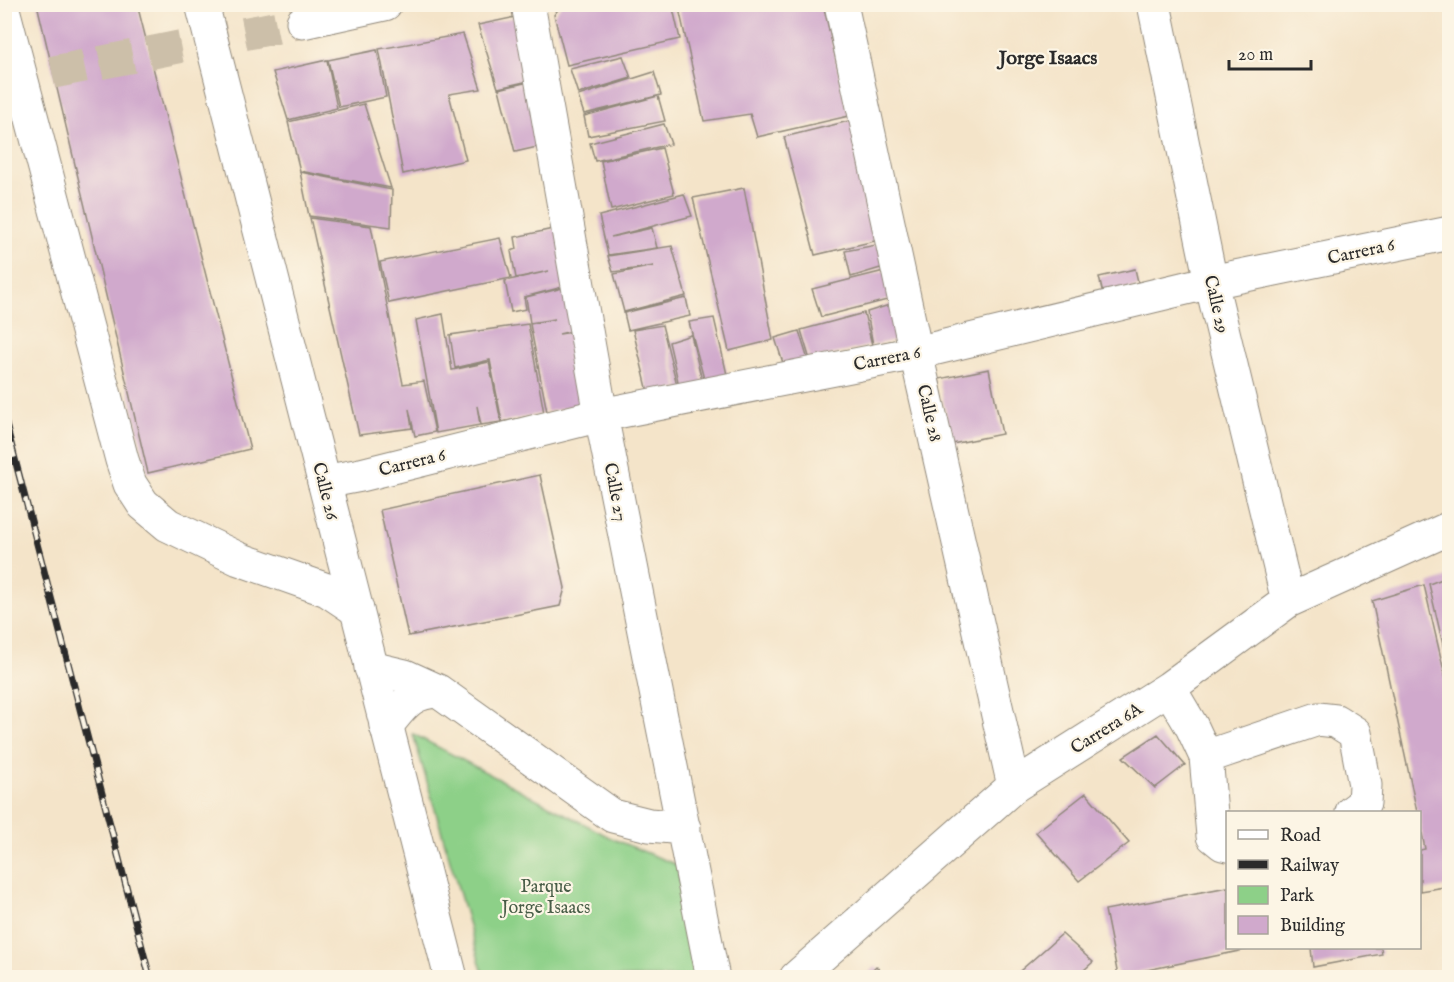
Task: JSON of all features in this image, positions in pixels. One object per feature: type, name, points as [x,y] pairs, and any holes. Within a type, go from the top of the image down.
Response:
[{"type":"street","name":"Calle 26","points":[[202,4],[451,978]]},
{"type":"street","points":[[303,22],[385,4]]},
{"type":"street","name":"Calle 27","points":[[528,4],[601,414],[713,978]]},
{"type":"street","name":"Calle 28","points":[[841,4],[916,353],[1014,786]]},
{"type":"street","name":"Calle 29","points":[[1154,4],[1212,282],[1288,601]]},
{"type":"street","points":[[4,13],[130,484],[143,504],[168,525],[239,559],[327,590],[357,610]]},
{"type":"street","name":"Carrera 6","points":[[324,482],[361,475],[601,414],[916,353],[1212,282],[1449,233]]},
{"type":"street","name":"Carrera 6A","points":[[796,978],[1014,786],[1169,688],[1288,601],[1449,528]]},
{"type":"street","points":[[371,668],[405,676],[438,691],[613,816],[649,825],[684,828]]},
{"type":"street","points":[[1169,688],[1192,727],[1206,757],[1213,836],[1226,845]]},
{"type":"street","points":[[386,726],[411,697],[425,692],[438,691]]},
{"type":"street","points":[[1206,757],[1318,719],[1336,721],[1355,733],[1365,784],[1364,803],[1354,811]]},
{"type":"green space","name":"Parque Jorge Isaacs","points":[[413,734],[613,839],[677,865],[696,977],[484,977]]},
{"type":"building","points":[[37,4],[137,4],[250,449],[148,473]]},
{"type":"building","points":[[562,4],[672,4],[680,39],[567,65],[554,15]]},
{"type":"building","points":[[678,4],[823,4],[849,116],[757,137],[750,114],[704,121]]},
{"type":"building","points":[[520,16],[533,80],[498,88],[478,25]]},
{"type":"building","points":[[463,34],[481,89],[449,94],[466,160],[403,174],[379,49]]},
{"type":"building","points":[[377,50],[386,97],[339,107],[328,60]]},
{"type":"building","points":[[623,56],[631,78],[578,94],[570,69]]},
{"type":"building","points":[[327,60],[337,108],[288,120],[273,72]]},
{"type":"building","points":[[654,72],[661,95],[584,114],[578,96]]},
{"type":"building","points":[[533,81],[546,145],[515,152],[499,89]]},
{"type":"building","points":[[658,96],[665,121],[588,136],[584,116]]},
{"type":"building","points":[[364,104],[391,188],[300,171],[288,122]]},
{"type":"building","points":[[853,120],[879,240],[815,255],[784,137]]},
{"type":"building","points":[[664,124],[671,144],[595,161],[590,143]]},
{"type":"building","points":[[662,148],[674,194],[611,210],[601,161]]},
{"type":"building","points":[[300,172],[392,190],[391,227],[309,216]]},
{"type":"building","points":[[744,188],[773,340],[729,351],[693,198]]},
{"type":"building","points":[[684,194],[692,216],[611,237],[652,228],[657,248],[608,255],[599,216]]},
{"type":"building","points":[[310,218],[371,226],[403,384],[424,381],[435,432],[415,436],[409,409],[412,428],[359,435]]},
{"type":"building","points":[[558,228],[570,285],[524,297],[526,309],[511,312],[505,281],[549,271],[516,278],[511,251],[517,249],[515,237]]},
{"type":"building","points":[[500,238],[511,278],[389,303],[380,262]]},
{"type":"building","points":[[881,244],[887,266],[851,277],[845,251]]},
{"type":"building","points":[[672,246],[686,296],[624,312],[614,274],[654,266],[613,272],[608,256]]},
{"type":"building","points":[[1135,269],[1139,286],[1103,294],[1099,277]]},
{"type":"building","points":[[888,270],[895,298],[821,317],[812,289]]},
{"type":"building","points":[[571,286],[580,329],[559,334],[580,331],[596,401],[547,412],[530,324],[555,319],[530,323],[526,297]]},
{"type":"building","points":[[686,298],[690,316],[628,330],[624,313]]},
{"type":"building","points":[[899,302],[909,337],[873,345],[867,312]]},
{"type":"building","points":[[864,313],[872,345],[810,360],[801,330]]},
{"type":"building","points":[[443,314],[452,370],[489,362],[501,422],[481,425],[477,406],[480,425],[436,433],[416,320]]},
{"type":"building","points":[[714,318],[728,379],[705,383],[689,322]]},
{"type":"building","points":[[528,324],[544,413],[502,422],[490,360],[455,368],[450,335]]},
{"type":"building","points":[[662,325],[678,389],[648,392],[633,330]]},
{"type":"building","points":[[799,331],[808,360],[784,366],[775,338]]},
{"type":"building","points":[[691,335],[703,385],[680,390],[669,342]]},
{"type":"building","points":[[989,369],[1002,434],[952,444],[939,379]]},
{"type":"building","points":[[540,475],[565,588],[560,606],[408,636],[380,510]]},
{"type":"building","points":[[1450,576],[1450,671],[1449,671],[1429,584]]},
{"type":"building","points":[[1424,585],[1450,697],[1450,886],[1421,891],[1421,850],[1425,849],[1421,828],[1421,811],[1417,811],[1372,601]]},
{"type":"building","points":[[1158,734],[1185,765],[1155,788],[1123,757]]},
{"type":"building","points":[[1086,793],[1129,843],[1079,881],[1036,832]]},
{"type":"building","points":[[1226,887],[1226,949],[1249,949],[1118,976],[1105,910]]},
{"type":"building","points":[[1062,934],[1093,962],[1075,978],[1012,978]]},
{"type":"building","points":[[1311,949],[1381,949],[1382,954],[1313,967]]},
{"type":"building","points":[[876,966],[886,978],[864,978]]},
{"type":"tunnel","points":[[4,82],[303,22]]},
{"type":"railway","points":[[4,417],[150,978]]},
{"type":"district","name":"Jorge Isaacs","points":[[1048,57]]}]
